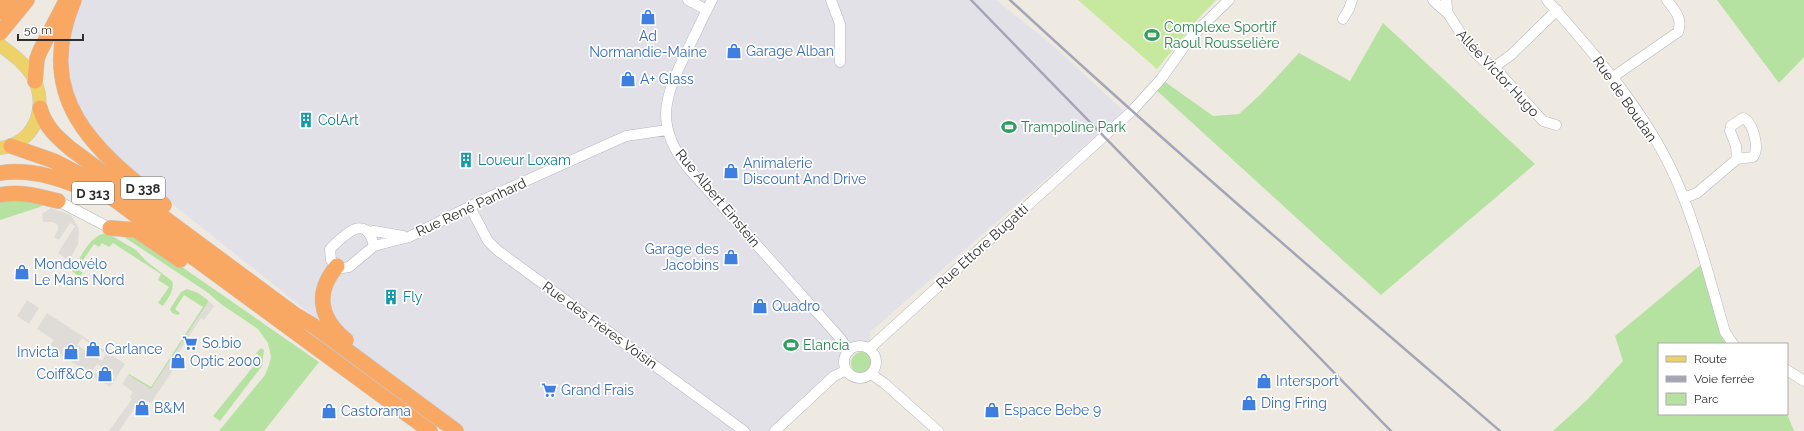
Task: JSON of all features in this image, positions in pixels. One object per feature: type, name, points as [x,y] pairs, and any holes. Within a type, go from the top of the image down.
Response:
[{"type":"highway","points":[[0,12],[9,0]]},
{"type":"highway","points":[[0,33],[27,0]]},
{"type":"highway","points":[[35,81],[37,59],[40,51],[67,0]]},
{"type":"highway","name":"D 338","points":[[74,0],[63,33],[61,57],[62,78],[67,96],[82,128],[101,152],[131,178],[297,310],[314,326]]},
{"type":"highway","name":"D 338","points":[[40,108],[43,119],[51,130],[71,149],[294,314],[314,326],[456,431]]},
{"type":"highway","name":"D 338","points":[[5,147],[47,159],[81,175],[430,431]]},
{"type":"highway","name":"D 313","points":[[0,173],[27,172],[85,188],[164,244],[173,242]]},
{"type":"highway","name":"D 313","points":[[0,195],[11,193],[33,194],[58,201]]},
{"type":"highway","name":"D 313","points":[[110,228],[136,230],[191,267],[212,271]]},
{"type":"highway","points":[[337,266],[326,282],[323,302],[324,315],[336,332],[378,367],[388,381]]},
{"type":"highway","points":[[396,406],[423,431]]},
{"type":"main road","points":[[0,45],[12,54],[30,72],[35,81],[40,98],[40,108],[36,123],[20,141],[5,147]]},
{"type":"street","points":[[688,0],[707,10]]},
{"type":"street","name":"Rue Albert Einstein","points":[[712,0],[672,81],[666,104],[667,130],[678,156],[840,338],[849,352]]},
{"type":"street","points":[[831,0],[840,24],[840,62]]},
{"type":"street","name":"Rue Ettore Bugatti","points":[[870,348],[1132,111],[1154,88],[1188,41],[1228,0]]},
{"type":"street","points":[[1343,19],[1349,10],[1352,0]]},
{"type":"street","name":"Allée Victor Hugo","points":[[1433,0],[1448,14]]},
{"type":"street","name":"Allée Victor Hugo","points":[[1446,0],[1448,14],[1454,26],[1485,63],[1494,67],[1543,121],[1556,125]]},
{"type":"street","name":"Rue de Boudan","points":[[1548,0],[1613,78],[1646,123],[1684,198],[1725,332],[1732,343]]},
{"type":"street","points":[[1613,78],[1678,32],[1681,24],[1679,17],[1667,0]]},
{"type":"street","points":[[1494,67],[1511,55],[1557,10]]},
{"type":"street","name":"Rue René Panhard","points":[[374,246],[409,237],[470,207],[626,136],[667,130]]},
{"type":"street","points":[[1684,198],[1697,192],[1737,159]]},
{"type":"street","name":"D 313","points":[[58,201],[110,228]]},
{"type":"street","name":"Rue des Frères Voisin","points":[[470,207],[488,241],[497,250],[744,431]]},
{"type":"street","name":"Rue René Panhard","points":[[337,266],[331,260],[330,249],[351,230],[364,229],[369,232],[374,231],[409,237]]},
{"type":"street","points":[[337,266],[342,268],[349,267],[374,246],[369,232]]},
{"type":"street","points":[[859,346],[870,348],[874,354],[876,362],[871,374],[865,378],[856,378],[845,371],[845,359],[849,352],[859,346]]},
{"type":"street","points":[[775,431],[834,376],[845,371]]},
{"type":"street","points":[[1788,371],[1804,381]]},
{"type":"street","points":[[871,374],[884,383],[938,431]]},
{"type":"shaded area","points":[[80,0],[996,0],[1051,44],[1128,115],[1101,140],[1092,139],[870,332],[870,348],[862,346],[851,349],[845,359],[846,369],[775,431],[457,431],[155,190],[100,143],[68,93],[65,48]]},
{"type":"shaded area","points":[[51,208],[71,215],[79,229],[78,244],[69,261],[58,253],[75,226],[70,223],[59,240],[54,237],[58,230],[58,225],[53,222],[43,222],[42,214]]},
{"type":"shaded area","points":[[27,300],[39,308],[29,324],[17,316]]},
{"type":"shaded area","points":[[209,301],[214,306],[204,320],[201,318],[169,367],[173,370],[151,403],[145,400],[139,401],[119,431],[109,431],[132,399],[130,397],[133,392],[122,384],[128,375],[151,389]]},
{"type":"shaded area","points":[[47,313],[125,364],[110,387],[57,352],[58,350],[50,345],[54,340],[37,329]],"holes":[[[82,338],[106,354],[102,361],[77,345]],[[97,364],[115,376],[111,383],[92,371]]]},
{"type":"green space","name":"Complexe Sportif Raoul Rousselière","points":[[1078,0],[1216,0],[1195,22],[1157,69]]},
{"type":"green space","points":[[1717,0],[1804,0],[1804,57],[1779,83]]},
{"type":"green space","points":[[1383,23],[1535,164],[1381,295],[1154,88],[1161,79],[1213,116],[1239,114],[1260,95],[1299,53],[1350,81]]},
{"type":"green space","points":[[0,198],[45,204],[0,220]]},
{"type":"green space","points":[[107,233],[136,250],[146,261],[172,281],[172,291],[163,306],[158,303],[169,287],[158,280],[161,274],[113,243],[109,247],[102,243],[99,247],[94,244],[77,269],[83,273],[79,277],[72,271],[91,242],[101,234]]},
{"type":"green space","points":[[118,233],[133,233],[319,362],[264,431],[219,431],[265,375],[269,365],[271,357],[268,343],[258,329],[221,304],[207,292]]},
{"type":"green space","points":[[1703,263],[1719,329],[1726,343],[1658,343],[1658,415],[1787,415],[1794,431],[1553,431],[1587,400],[1623,361],[1615,336]]},
{"type":"green space","points":[[187,289],[198,293],[209,301],[151,390],[128,375],[129,374],[151,387],[203,307],[184,295],[175,309],[180,313],[178,315],[172,313],[170,309],[181,292]]},
{"type":"green space","points":[[261,348],[264,350],[262,366],[220,421],[213,416],[261,357],[256,353]]},
{"type":"green space","points":[[862,352],[870,355],[873,363],[870,371],[862,374],[854,371],[851,363],[854,355]]},
{"type":"railway","points":[[971,0],[1391,431]]},
{"type":"railway","points":[[1010,0],[1192,164],[1500,431]]},
{"type":"place","name":"Ad Normandie-Maine","points":[[648,17]]},
{"type":"place","name":"Complexe Sportif Raoul Rousselière","points":[[1152,35]]},
{"type":"place","name":"Garage Alban","points":[[734,51]]},
{"type":"place","name":"A+ Glass","points":[[628,79]]},
{"type":"place","name":"ColArt","points":[[306,120]]},
{"type":"place","name":"Trampoline Park","points":[[1009,127]]},
{"type":"place","name":"Loueur Loxam","points":[[466,160]]},
{"type":"place","name":"Animalerie Discount And Drive","points":[[731,171]]},
{"type":"place","name":"Garage des Jacobins","points":[[731,257]]},
{"type":"place","name":"Mondovélo Le Mans Nord","points":[[22,272]]},
{"type":"place","name":"Fly","points":[[391,297]]},
{"type":"place","name":"Quadro","points":[[760,306]]},
{"type":"place","name":"So.bio","points":[[190,343]]},
{"type":"place","name":"Elancia","points":[[791,345]]},
{"type":"place","name":"Carlance","points":[[93,349]]},
{"type":"place","name":"Invicta","points":[[71,352]]},
{"type":"place","name":"Optic 2000","points":[[178,361]]},
{"type":"place","name":"Coiff&Co","points":[[105,374]]},
{"type":"place","name":"Intersport","points":[[1264,381]]},
{"type":"place","name":"Grand Frais","points":[[549,390]]},
{"type":"place","name":"Ding Fring","points":[[1249,403]]},
{"type":"place","name":"B&M","points":[[142,408]]},
{"type":"place","name":"Espace Bebe 9","points":[[992,410]]},
{"type":"place","name":"Castorama","points":[[329,411]]}]
